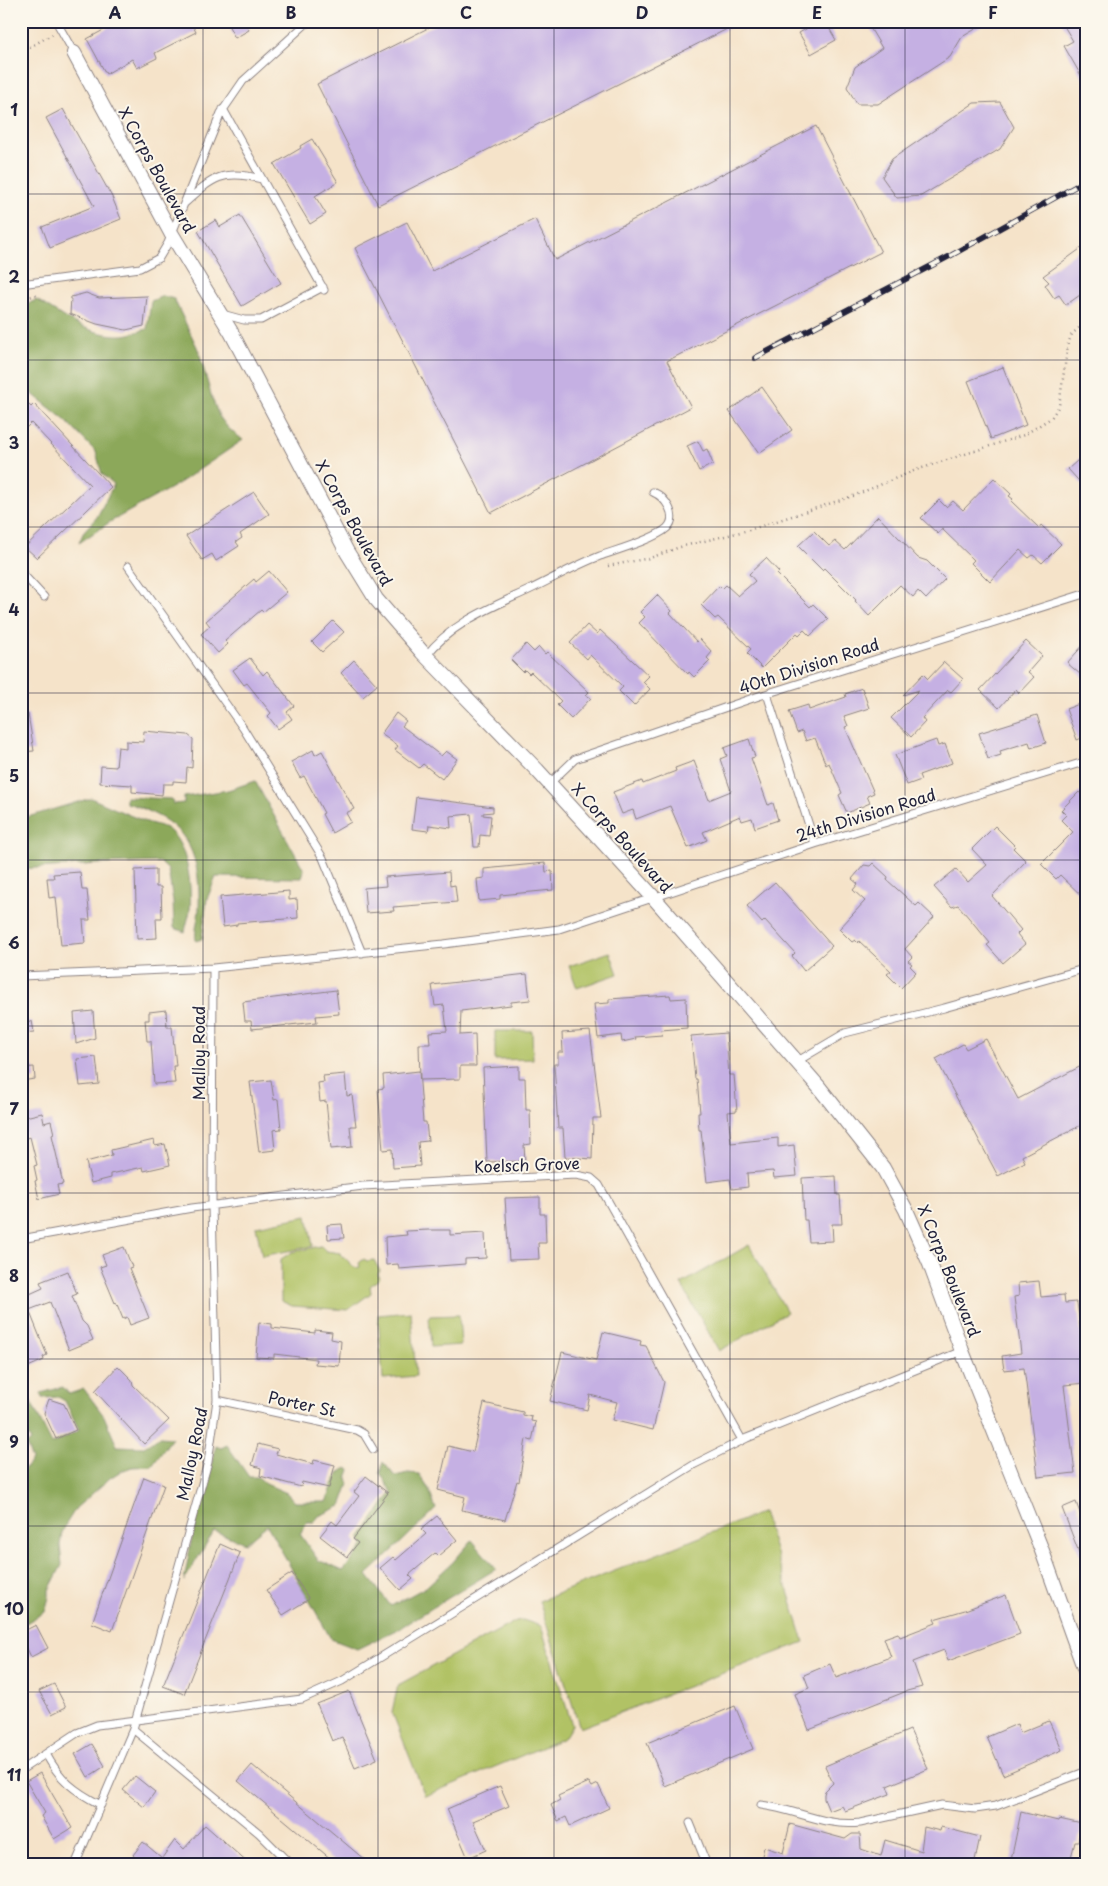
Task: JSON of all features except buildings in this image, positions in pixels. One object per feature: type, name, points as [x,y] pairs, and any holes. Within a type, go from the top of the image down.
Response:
[{"type":"street","name":"X Corps Boulevard","points":[[74,53],[171,233],[231,332],[346,552],[376,599],[426,656],[549,784],[654,898],[818,1086],[883,1168],[906,1210],[930,1264],[962,1351],[1041,1548],[1087,1676]]},
{"type":"lane","points":[[56,21],[74,53]]},
{"type":"lane","points":[[21,284],[140,268],[160,258],[165,251],[223,109],[243,81],[309,21]]},
{"type":"lane","points":[[219,313],[244,320],[262,320],[324,289],[223,109]]},
{"type":"lane","points":[[183,205],[201,189],[220,177],[242,174],[262,179]]},
{"type":"lane","points":[[426,656],[443,636],[468,620],[584,563],[656,535],[668,527],[672,519],[670,510],[660,495],[653,492]]},
{"type":"lane","points":[[128,566],[243,728],[323,858],[362,953]]},
{"type":"lane","points":[[21,572],[44,596]]},
{"type":"lane","name":"40th Division Road","points":[[549,784],[575,759],[767,694],[1087,593]]},
{"type":"lane","points":[[767,694],[815,844]]},
{"type":"lane","name":"24th Division Road","points":[[21,976],[214,968],[362,953],[559,929],[815,844],[1087,761]]},
{"type":"lane","name":"Malloy Road","points":[[74,1865],[133,1729],[208,1462],[217,1400],[212,1206],[214,968]]},
{"type":"lane","points":[[796,1062],[845,1033],[944,1008],[1087,968]]},
{"type":"lane","name":"Koelsch Grove","points":[[21,1239],[192,1208],[363,1186],[576,1175],[591,1178],[599,1185],[742,1440]]},
{"type":"lane","points":[[21,1770],[77,1734],[97,1725],[302,1699],[342,1680],[695,1464],[742,1440],[847,1396],[915,1372],[962,1351]]},
{"type":"lane","name":"Porter St","points":[[217,1400],[357,1430],[364,1434],[373,1449]]},
{"type":"lane","points":[[133,1729],[259,1833],[291,1865]]},
{"type":"lane","points":[[46,1754],[64,1781],[74,1790],[101,1804]]},
{"type":"lane","points":[[761,1805],[795,1812],[827,1822],[846,1825],[860,1824],[942,1805],[975,1809],[996,1806],[1087,1771]]},
{"type":"lane","points":[[690,1823],[707,1865]]},
{"type":"path","points":[[21,52],[32,46]]},
{"type":"path","points":[[21,299],[37,295]]},
{"type":"path","points":[[584,563],[611,566],[630,563],[749,530],[853,496],[916,470],[1024,435],[1051,418],[1059,406],[1068,344],[1072,334],[1087,321]]},
{"type":"green space","points":[[163,296],[174,299],[198,349],[219,416],[228,428],[243,440],[178,484],[110,522],[79,543],[84,531],[97,517],[114,484],[102,474],[96,452],[65,420],[21,385],[21,306],[37,300],[78,325],[100,333],[124,335],[147,329],[151,301]]},
{"type":"green space","points":[[255,781],[304,870],[302,878],[216,877],[207,899],[202,939],[196,941],[199,892],[196,865],[192,852],[178,831],[167,822],[144,809],[126,803],[126,797],[172,799],[173,804],[184,803],[184,797],[228,790]]},
{"type":"green space","points":[[91,798],[166,828],[179,843],[187,865],[190,889],[190,910],[185,932],[174,928],[173,901],[168,870],[160,862],[21,869],[21,819]]},
{"type":"green space","points":[[610,952],[618,974],[577,988],[569,966]]},
{"type":"green space","points":[[495,1031],[532,1031],[533,1059],[495,1060]]},
{"type":"green space","points":[[307,1216],[313,1246],[262,1256],[256,1226]]},
{"type":"green space","points":[[749,1245],[787,1312],[719,1351],[681,1284]]},
{"type":"green space","points":[[321,1246],[326,1251],[340,1253],[355,1268],[360,1267],[359,1263],[364,1259],[367,1261],[374,1260],[380,1271],[378,1274],[380,1278],[370,1286],[371,1293],[348,1310],[292,1306],[281,1301],[281,1259],[292,1252]]},
{"type":"green space","points":[[411,1312],[416,1376],[383,1379],[378,1315]]},
{"type":"green space","points":[[459,1315],[461,1345],[431,1347],[429,1316]]},
{"type":"green space","points":[[63,1387],[69,1394],[84,1389],[104,1416],[117,1446],[144,1447],[160,1437],[172,1438],[152,1466],[132,1467],[121,1471],[110,1478],[76,1508],[62,1533],[60,1545],[62,1565],[49,1590],[45,1612],[21,1626],[21,1473],[32,1460],[26,1445],[31,1441],[21,1421],[21,1404],[30,1400],[52,1444],[79,1430],[65,1401],[58,1397],[43,1398],[41,1393]]},
{"type":"green space","points":[[227,1445],[249,1477],[258,1477],[266,1484],[287,1493],[295,1502],[327,1502],[336,1478],[343,1470],[347,1468],[350,1470],[347,1478],[349,1484],[341,1506],[319,1516],[314,1522],[307,1522],[300,1534],[318,1560],[343,1571],[364,1545],[360,1538],[392,1492],[380,1473],[383,1462],[395,1476],[408,1473],[419,1474],[428,1488],[436,1509],[367,1575],[391,1606],[426,1587],[453,1562],[472,1540],[496,1569],[398,1629],[357,1649],[331,1639],[267,1525],[245,1543],[214,1531],[184,1581],[191,1542],[216,1446],[221,1448]]},
{"type":"green space","points":[[763,1512],[804,1642],[580,1728],[539,1601]]},
{"type":"green space","points":[[523,1620],[541,1626],[572,1725],[564,1738],[425,1796],[392,1712],[398,1685],[516,1621]]},
{"type":"railway","points":[[755,358],[950,256],[1087,180]]}]
